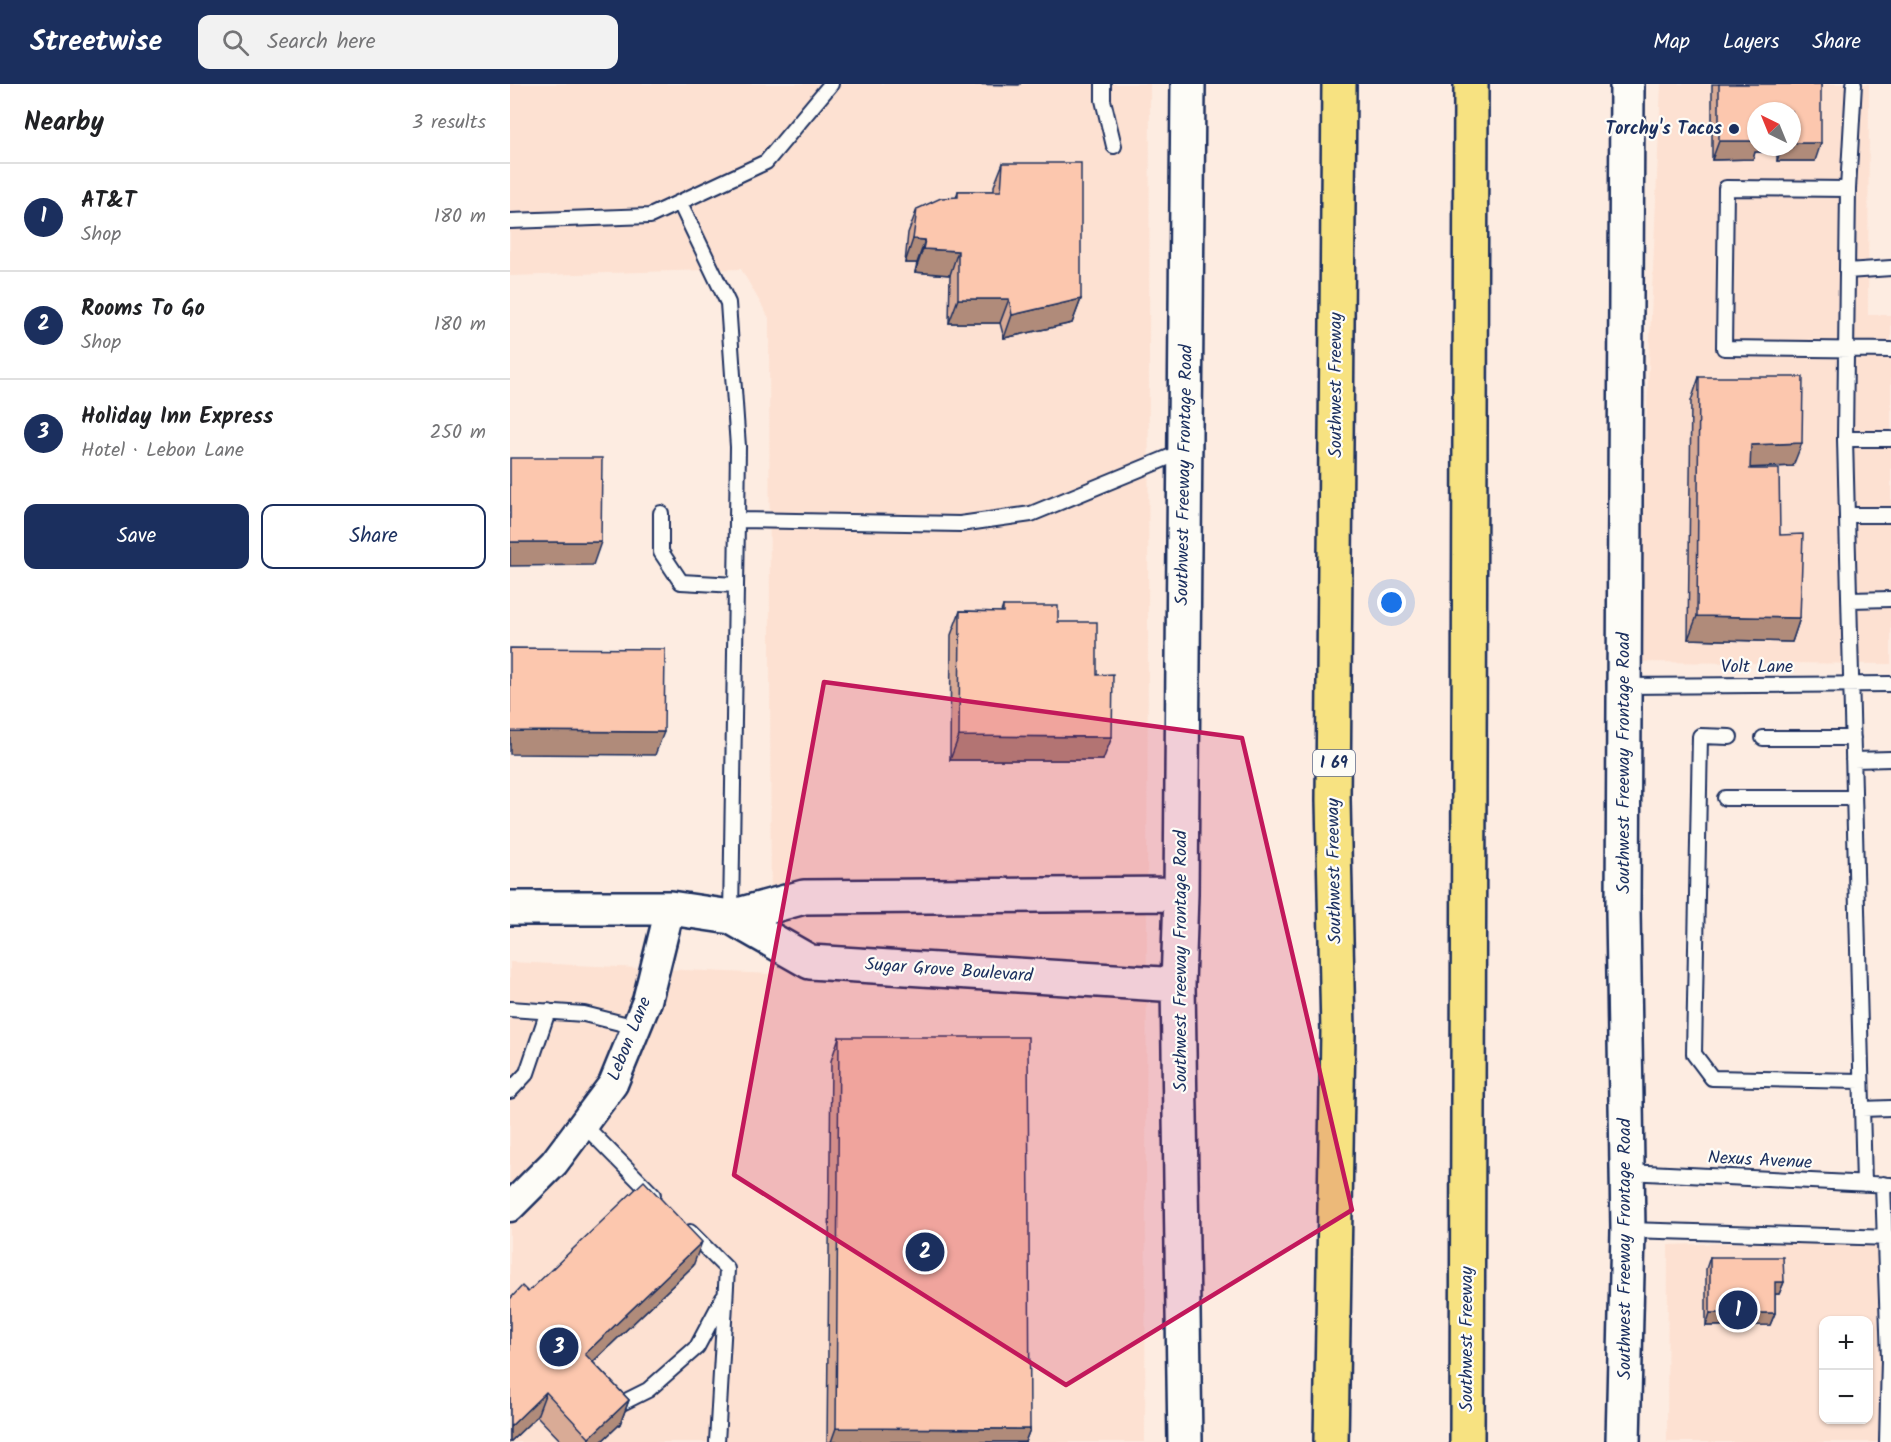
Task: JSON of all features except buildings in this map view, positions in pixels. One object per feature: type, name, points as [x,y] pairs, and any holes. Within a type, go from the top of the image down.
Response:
[{"type":"highway","name":"Southwest Freeway","points":[[1331,1442],[1338,1032],[1333,800],[1339,84]]},
{"type":"highway","name":"Southwest Freeway","points":[[1467,1442],[1471,84]]},
{"type":"main road","name":"Southwest Freeway Frontage Road","points":[[1185,1442],[1178,985],[1182,894],[1188,84]]},
{"type":"main road","name":"Southwest Freeway Frontage Road","points":[[1623,1442],[1628,1230],[1623,911],[1627,84]]},
{"type":"main road","name":"Sugar Grove Boulevard","points":[[731,917],[804,897],[1182,894]]},
{"type":"main road","name":"Sugar Grove Boulevard","points":[[510,908],[670,908],[731,917],[810,962],[1178,985]]},
{"type":"street","name":"Lebon Lane","points":[[510,1207],[554,1163],[613,1084],[647,1001],[670,908]]},
{"type":"lane","points":[[510,221],[650,216],[766,162],[831,84]]},
{"type":"lane","points":[[1103,84],[1103,100],[1114,146]]},
{"type":"lane","points":[[1854,84],[1848,189],[1845,439],[1864,1184]]},
{"type":"lane","points":[[1848,189],[1726,188],[1724,348],[1891,350]]},
{"type":"lane","points":[[680,202],[728,303],[738,447],[731,917]]},
{"type":"lane","points":[[1847,271],[1891,268]]},
{"type":"lane","points":[[1845,439],[1891,440]]},
{"type":"lane","points":[[737,520],[960,525],[1031,514],[1185,450]]},
{"type":"lane","points":[[661,513],[661,552],[681,582],[736,585]]},
{"type":"lane","points":[[1848,515],[1891,515]]},
{"type":"lane","points":[[1850,600],[1891,599]]},
{"type":"lane","name":"Volt Lane","points":[[1624,686],[1891,684]]},
{"type":"lane","points":[[1730,737],[1701,736],[1694,1054],[1712,1078],[1861,1081]]},
{"type":"lane","points":[[1763,738],[1853,738]]},
{"type":"lane","points":[[1853,760],[1891,759]]},
{"type":"lane","points":[[1725,798],[1854,798]]},
{"type":"lane","points":[[510,1009],[584,1014],[636,1027]]},
{"type":"lane","points":[[510,1090],[528,1073],[548,1011]]},
{"type":"lane","points":[[1862,1109],[1891,1108]]},
{"type":"lane","points":[[583,1124],[663,1205]]},
{"type":"lane","name":"Nexus Avenue","points":[[1627,1172],[1887,1185]]},
{"type":"lane","points":[[1887,1185],[1889,1359],[1887,1442]]},
{"type":"lane","points":[[679,1221],[727,1269],[717,1442]]},
{"type":"lane","points":[[1628,1230],[1888,1238]]},
{"type":"lane","points":[[608,1410],[648,1390],[697,1347],[726,1293]]},
{"type":"highlighted area","points":[[824,682],[1242,738],[1352,1210],[1066,1385],[734,1175]]},
{"type":"shaded area","points":[[510,84],[1150,84],[1145,1442],[510,1442],[510,962],[771,974],[769,318],[741,269],[510,276]]},
{"type":"shaded area","points":[[1661,84],[1869,84],[1868,315],[1891,315],[1891,664],[1636,662]]},
{"type":"shaded area","points":[[1891,1237],[1891,1442],[1667,1442],[1668,1245]]},
{"type":"place","name":"Torchy's Tacos","points":[[1734,129]]},
{"type":"place","name":"Rooms To Go","points":[[925,1252]]},
{"type":"place","name":"AT&T","points":[[1738,1310]]},
{"type":"place","name":"Holiday Inn Express","points":[[559,1347]]}]
